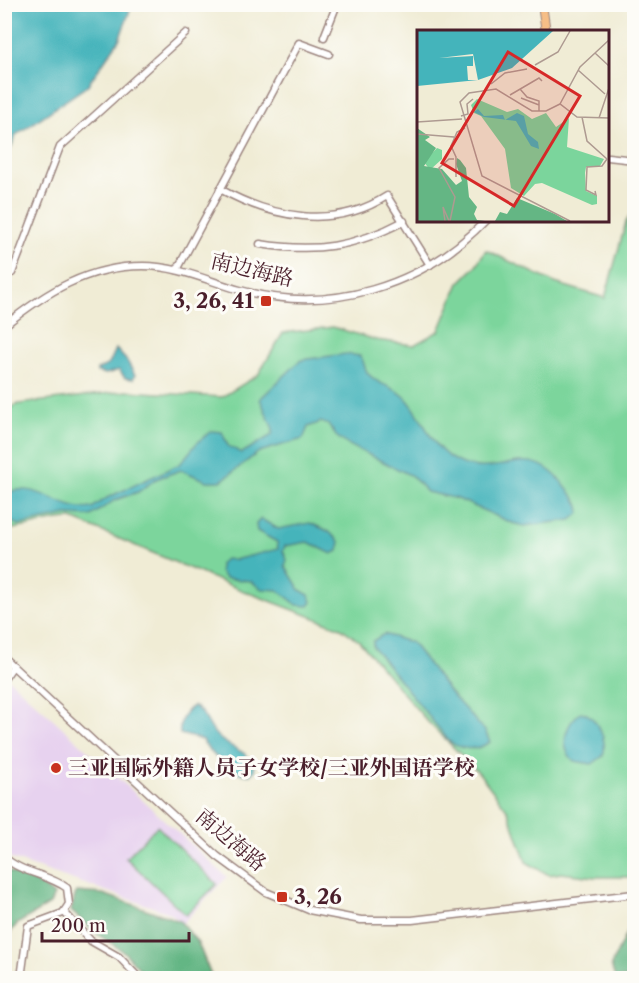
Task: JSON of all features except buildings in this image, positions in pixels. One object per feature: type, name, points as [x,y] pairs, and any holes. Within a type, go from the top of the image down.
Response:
[{"type":"main road","points":[[542,4],[546,30]]},
{"type":"street","points":[[324,37],[337,4]]},
{"type":"street","points":[[12,273],[60,147],[186,33]]},
{"type":"street","points":[[177,270],[299,44],[329,54]]},
{"type":"street","points":[[609,158],[634,160]]},
{"type":"street","points":[[220,189],[260,209],[300,217],[346,212],[387,196],[430,265]]},
{"type":"street","points":[[260,244],[293,249],[339,246],[404,221]]},
{"type":"street","name":"南边海路","points":[[4,326],[46,294],[84,276],[142,266],[177,270],[265,296],[297,300],[328,299],[381,288],[430,265],[484,222]]},
{"type":"street","name":"南边海路","points":[[4,658],[217,856],[266,892],[309,910],[362,920],[412,920],[634,894]]},
{"type":"street","points":[[4,679],[13,666]]},
{"type":"street","points":[[4,857],[11,864],[53,878],[67,888],[69,904],[64,912],[28,926],[21,978]]},
{"type":"street","points":[[64,912],[92,941],[119,957],[139,978]]},
{"type":"shaded area","name":"三亚国际外籍人员子女学校/三亚外国语学校","points":[[9,679],[227,877],[183,923],[170,913],[12,859],[6,854],[4,685]]},
{"type":"green space","points":[[634,210],[634,877],[595,877],[561,873],[549,875],[526,862],[508,811],[479,773],[426,720],[359,641],[341,628],[241,590],[72,519],[12,529],[5,523],[4,410],[19,404],[127,391],[222,397],[258,375],[283,333],[333,327],[376,340],[414,345],[439,331],[459,283],[474,268],[486,250],[555,283],[605,298],[626,222]]},
{"type":"green space","points":[[157,826],[217,884],[186,915],[126,858]]},
{"type":"green space","points":[[5,870],[38,883],[54,895],[50,904],[17,924],[5,939]]},
{"type":"green space","points":[[76,892],[103,894],[180,921],[198,943],[212,978],[148,978],[124,952],[96,933],[71,911]]},
{"type":"green space","points":[[634,917],[634,978],[615,978],[611,965]]},
{"type":"water","points":[[5,4],[132,5],[119,40],[87,86],[16,135],[5,163]]},
{"type":"water","points":[[116,349],[127,361],[135,375],[133,379],[125,378],[119,370],[106,374],[97,372],[109,364]]},
{"type":"water","points":[[346,354],[360,356],[371,376],[405,397],[441,450],[450,457],[460,463],[475,467],[528,462],[540,465],[553,473],[572,494],[580,513],[571,520],[524,526],[512,523],[458,499],[427,492],[412,476],[347,444],[336,436],[329,425],[321,422],[308,427],[303,439],[259,452],[221,481],[207,481],[181,470],[156,479],[138,492],[115,500],[91,516],[67,515],[20,525],[5,520],[5,494],[16,490],[27,490],[70,506],[92,508],[107,498],[180,464],[196,444],[211,431],[222,432],[228,446],[242,453],[272,435],[273,429],[260,399],[301,360]]},
{"type":"water","points":[[261,519],[278,529],[310,523],[328,531],[340,542],[338,551],[332,554],[308,542],[285,546],[283,551],[287,560],[285,566],[300,590],[309,595],[312,602],[309,606],[297,605],[278,590],[262,589],[250,581],[225,578],[220,572],[220,564],[225,559],[234,560],[278,549],[277,542],[257,531],[256,524]]},
{"type":"water","points":[[384,634],[412,643],[452,695],[485,731],[490,742],[468,749],[448,740],[373,647],[373,641]]},
{"type":"water","points":[[193,706],[201,712],[222,741],[250,758],[255,770],[250,775],[229,767],[211,752],[202,740],[180,734],[182,718]]},
{"type":"water","points":[[581,712],[587,714],[596,723],[604,743],[603,756],[592,764],[574,761],[566,749],[568,728]]},
{"type":"place","name":"3, 26, 41","points":[[266,301]]},
{"type":"place","name":"三亚国际外籍人员子女学校/三亚外国语学校","points":[[56,768]]},
{"type":"place","name":"3, 26","points":[[282,897]]}]
